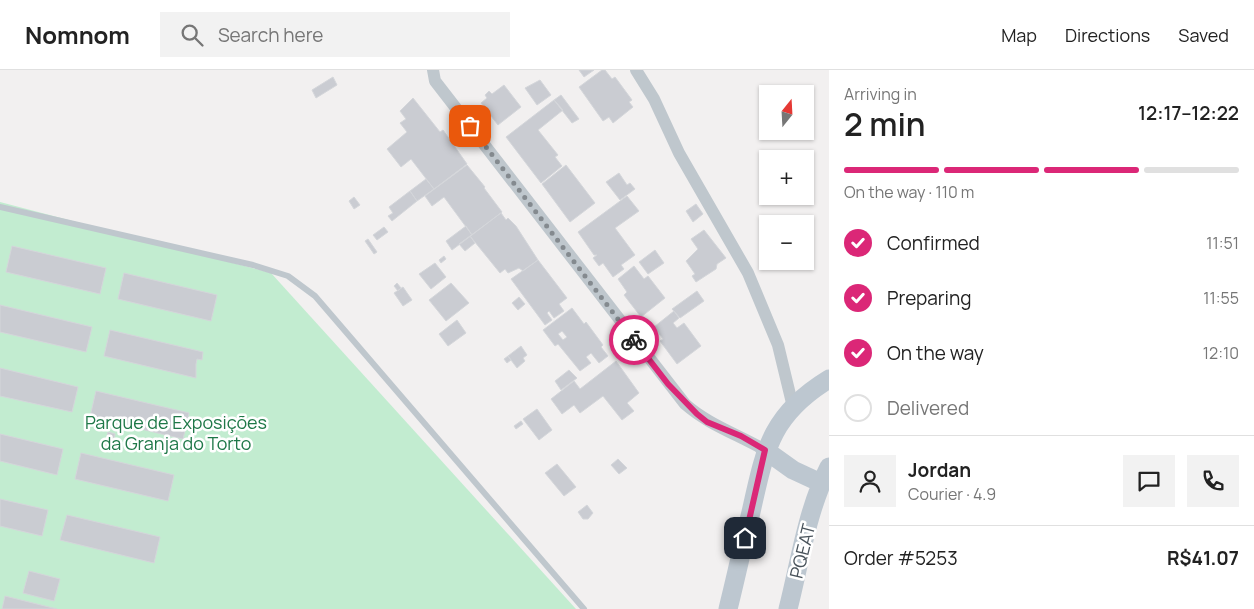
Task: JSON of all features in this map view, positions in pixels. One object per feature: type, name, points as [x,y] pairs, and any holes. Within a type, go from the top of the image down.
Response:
[{"type":"street","points":[[433,70],[435,81],[685,404],[707,422],[741,436],[793,470],[825,474]]},
{"type":"street","points":[[636,70],[654,99],[679,153],[748,273],[778,345],[781,365],[793,407]]},
{"type":"street","points":[[728,609],[765,450],[782,420],[793,407],[809,391],[829,379]]},
{"type":"street","name":"PQEAT","points":[[788,609],[825,474]]},
{"type":"lane","points":[[0,207],[253,264],[288,276],[315,296],[584,609]]},
{"type":"green space","name":"Parque de Exposições da Granja do Torto","points":[[0,202],[271,273],[576,609],[0,609]]},
{"type":"building","points":[[579,70],[594,70],[584,77]]},
{"type":"building","points":[[602,70],[605,70],[612,79],[615,77],[632,100],[629,102],[633,107],[613,123],[609,117],[603,121],[579,87]]},
{"type":"building","points":[[333,77],[337,85],[316,98],[312,90]]},
{"type":"building","points":[[540,80],[551,95],[537,105],[525,88]]},
{"type":"building","points":[[504,85],[521,107],[498,125],[481,103],[487,98],[485,95],[489,91],[492,94]]},
{"type":"building","points":[[561,95],[579,119],[572,123],[554,100]]},
{"type":"building","points":[[413,98],[440,132],[443,130],[467,164],[434,189],[411,159],[401,167],[387,149],[407,132],[400,123],[406,119],[400,111]]},
{"type":"building","points":[[554,100],[563,110],[538,130],[558,155],[555,157],[562,166],[541,183],[506,137]]},
{"type":"building","points":[[467,165],[502,212],[472,235],[444,197],[432,206],[425,196]]},
{"type":"building","points":[[566,165],[595,203],[570,222],[542,184]]},
{"type":"building","points":[[619,173],[627,185],[630,183],[635,189],[620,200],[606,182]]},
{"type":"building","points":[[426,179],[434,189],[417,201],[410,191]]},
{"type":"building","points":[[410,191],[417,201],[392,221],[388,216],[393,213],[389,207]]},
{"type":"building","points":[[627,196],[639,211],[615,228],[635,255],[621,265],[624,269],[613,277],[603,263],[599,266],[593,258],[597,255],[594,255],[578,232]]},
{"type":"building","points":[[354,197],[360,205],[354,209],[349,201]]},
{"type":"building","points":[[696,204],[703,214],[693,222],[686,211]]},
{"type":"building","points":[[501,213],[506,220],[508,218],[516,226],[538,260],[523,271],[519,268],[508,273],[505,269],[500,273],[470,236]]},
{"type":"building","points":[[466,226],[472,235],[452,250],[446,241]]},
{"type":"building","points":[[384,227],[388,232],[377,240],[373,235]]},
{"type":"building","points":[[704,230],[726,258],[717,264],[716,269],[696,282],[692,276],[695,274],[686,261],[698,249],[691,239]]},
{"type":"building","points":[[470,236],[475,243],[465,251],[459,244]]},
{"type":"building","points":[[368,239],[377,252],[374,254],[365,241]]},
{"type":"building","points":[[12,246],[106,268],[100,294],[6,272]]},
{"type":"building","points":[[655,250],[664,263],[648,274],[639,262]]},
{"type":"building","points":[[444,256],[446,259],[441,263],[439,260]]},
{"type":"building","points":[[538,260],[567,298],[559,304],[564,311],[554,318],[549,311],[547,313],[552,320],[545,325],[511,279]]},
{"type":"building","points":[[435,263],[446,277],[431,289],[419,274]]},
{"type":"building","points":[[634,266],[644,279],[648,276],[665,298],[641,317],[624,295],[627,292],[618,279]]},
{"type":"building","points":[[124,273],[217,295],[211,321],[118,299]]},
{"type":"building","points":[[397,283],[401,288],[398,291],[394,286]]},
{"type":"building","points":[[451,283],[469,303],[446,321],[429,300]]},
{"type":"building","points":[[403,287],[412,300],[403,306],[394,293]]},
{"type":"building","points":[[697,291],[704,301],[680,318],[672,309]]},
{"type":"building","points":[[519,297],[525,304],[518,310],[512,303]]},
{"type":"building","points":[[0,305],[92,327],[86,352],[0,332]]},
{"type":"building","points":[[572,308],[584,324],[586,322],[603,345],[601,347],[608,356],[599,363],[591,353],[586,357],[591,363],[580,371],[558,344],[555,346],[543,330]],"holes":[[[562,331],[567,337],[563,340],[558,334]]]},
{"type":"building","points":[[674,311],[679,318],[673,323],[677,328],[684,323],[701,346],[677,364],[660,341],[663,339],[654,327]]},
{"type":"building","points":[[457,320],[466,333],[448,346],[439,334]]},
{"type":"building","points":[[110,330],[203,352],[202,360],[197,359],[196,378],[104,356]]},
{"type":"building","points":[[521,346],[527,355],[523,358],[525,361],[517,368],[508,356]]},
{"type":"building","points":[[508,356],[511,360],[507,363],[504,359]]},
{"type":"building","points":[[616,361],[639,393],[627,403],[634,411],[622,420],[603,396],[580,413],[574,405],[562,414],[551,399],[574,381],[580,389]]},
{"type":"building","points":[[0,368],[78,387],[72,412],[0,396]]},
{"type":"building","points":[[569,370],[577,378],[561,390],[555,381]]},
{"type":"building","points":[[96,391],[189,413],[183,439],[90,417]]},
{"type":"building","points":[[537,409],[552,430],[539,440],[523,419]]},
{"type":"building","points":[[521,421],[523,424],[516,429],[514,426]]},
{"type":"building","points":[[108,432],[115,434],[114,438],[107,436]]},
{"type":"building","points":[[0,434],[63,449],[57,475],[0,461]]},
{"type":"building","points":[[81,453],[174,475],[168,501],[75,479]]},
{"type":"building","points":[[618,459],[627,468],[619,474],[611,465]]},
{"type":"building","points":[[557,464],[576,487],[564,496],[545,473]]},
{"type":"building","points":[[0,499],[48,510],[42,536],[0,526]]},
{"type":"building","points":[[587,505],[593,513],[588,519],[583,519],[578,512]]},
{"type":"building","points":[[67,515],[160,537],[154,563],[60,540]]},
{"type":"building","points":[[29,571],[60,579],[54,601],[23,593]]},
{"type":"building","points":[[5,596],[57,609],[2,609]]},
{"type":"way so far","points":[[470,126],[634,340]]},
{"type":"route","points":[[634,340],[685,404],[707,422],[741,436],[765,450],[745,538]]}]
